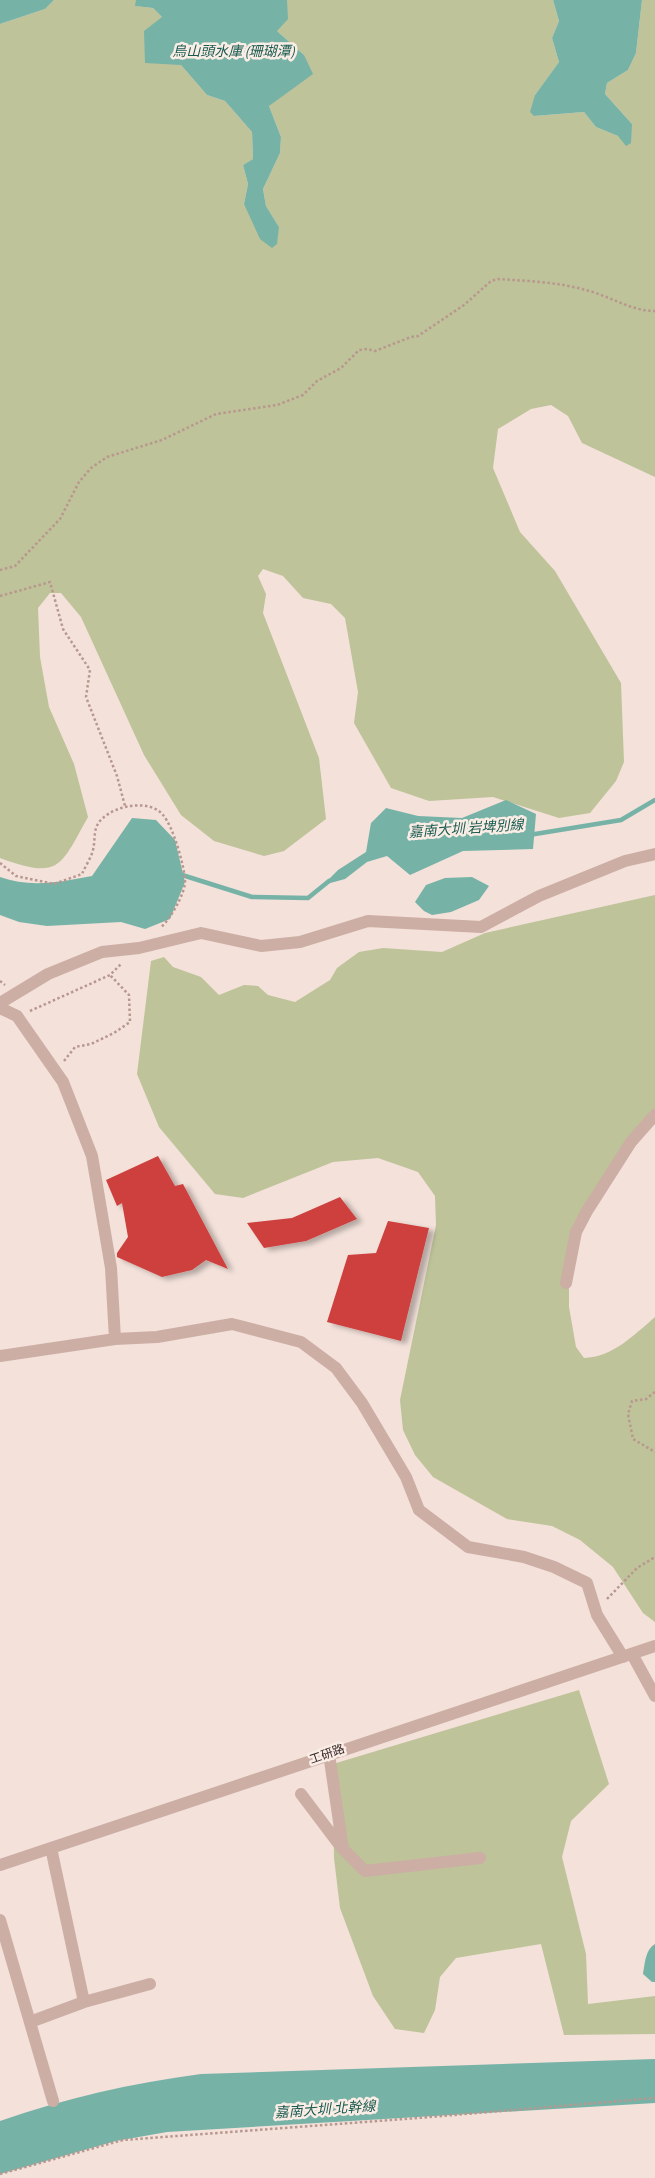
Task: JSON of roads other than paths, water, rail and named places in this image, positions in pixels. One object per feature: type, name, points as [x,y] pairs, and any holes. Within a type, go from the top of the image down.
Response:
[{"type":"street","points":[[0,1003],[48,974],[102,952],[139,948],[201,933],[261,946],[300,942],[368,921],[482,926],[539,896],[625,861],[655,854]]},
{"type":"street","points":[[0,1008],[17,1016],[63,1082],[92,1156],[111,1268],[115,1339]]},
{"type":"street","points":[[566,1283],[576,1232],[587,1211],[631,1142],[655,1114]]},
{"type":"street","points":[[0,1356],[115,1339],[157,1337],[232,1324],[301,1342],[336,1368],[362,1403],[406,1477],[419,1510],[468,1546],[524,1558],[554,1567],[587,1583],[598,1615],[628,1655],[655,1696]]},
{"type":"street","name":"工研路","points":[[0,1865],[655,1646]]},
{"type":"street","points":[[329,1754],[343,1849]]},
{"type":"street","points":[[301,1794],[343,1849],[364,1871],[480,1858]]},
{"type":"street","points":[[51,1848],[84,2002]]},
{"type":"street","points":[[0,1920],[53,2101]]},
{"type":"street","points":[[30,2022],[84,2002],[150,1984]]},
{"type":"water","points":[[0,0],[54,0],[45,9],[0,24]]},
{"type":"water","name":"烏山頭水庫 (珊瑚潭)","points":[[136,0],[287,0],[288,19],[277,31],[304,55],[313,74],[269,106],[281,137],[280,153],[263,189],[266,206],[279,227],[277,244],[272,248],[260,239],[244,204],[248,184],[243,165],[253,159],[252,132],[225,101],[207,95],[181,65],[145,63],[144,31],[162,17],[153,8],[135,6]]},
{"type":"water","points":[[553,0],[642,0],[636,53],[628,70],[607,83],[605,94],[632,124],[631,143],[626,146],[618,136],[596,127],[584,112],[534,116],[530,112],[535,95],[559,62],[552,38],[559,21]]},
{"type":"water","points":[[506,800],[536,814],[533,849],[463,851],[410,875],[387,856],[367,862],[345,879],[323,885],[338,870],[366,852],[371,823],[386,808],[418,816],[462,818]]},
{"type":"water","points":[[132,818],[156,820],[175,840],[185,882],[170,919],[145,929],[121,922],[47,926],[19,922],[0,915],[0,877],[23,882],[46,883],[92,876]]},
{"type":"water","points":[[472,877],[489,886],[479,900],[451,912],[432,915],[424,911],[415,902],[426,885],[445,878]]},
{"type":"water","points":[[655,1944],[655,1982],[652,1982],[643,1974],[647,1953]]},
{"type":"water","name":"嘉南大圳 北幹線","points":[[655,2059],[655,2103],[167,2132],[116,2141],[0,2174],[0,2121],[74,2098],[150,2082],[201,2074]]},
{"type":"waterway","name":"嘉南大圳 岩埤別線","points":[[529,835],[621,820],[655,800]]},
{"type":"waterway","name":"嘉南大圳 岩埤別線","points":[[179,874],[252,897],[308,898],[329,881]]}]
